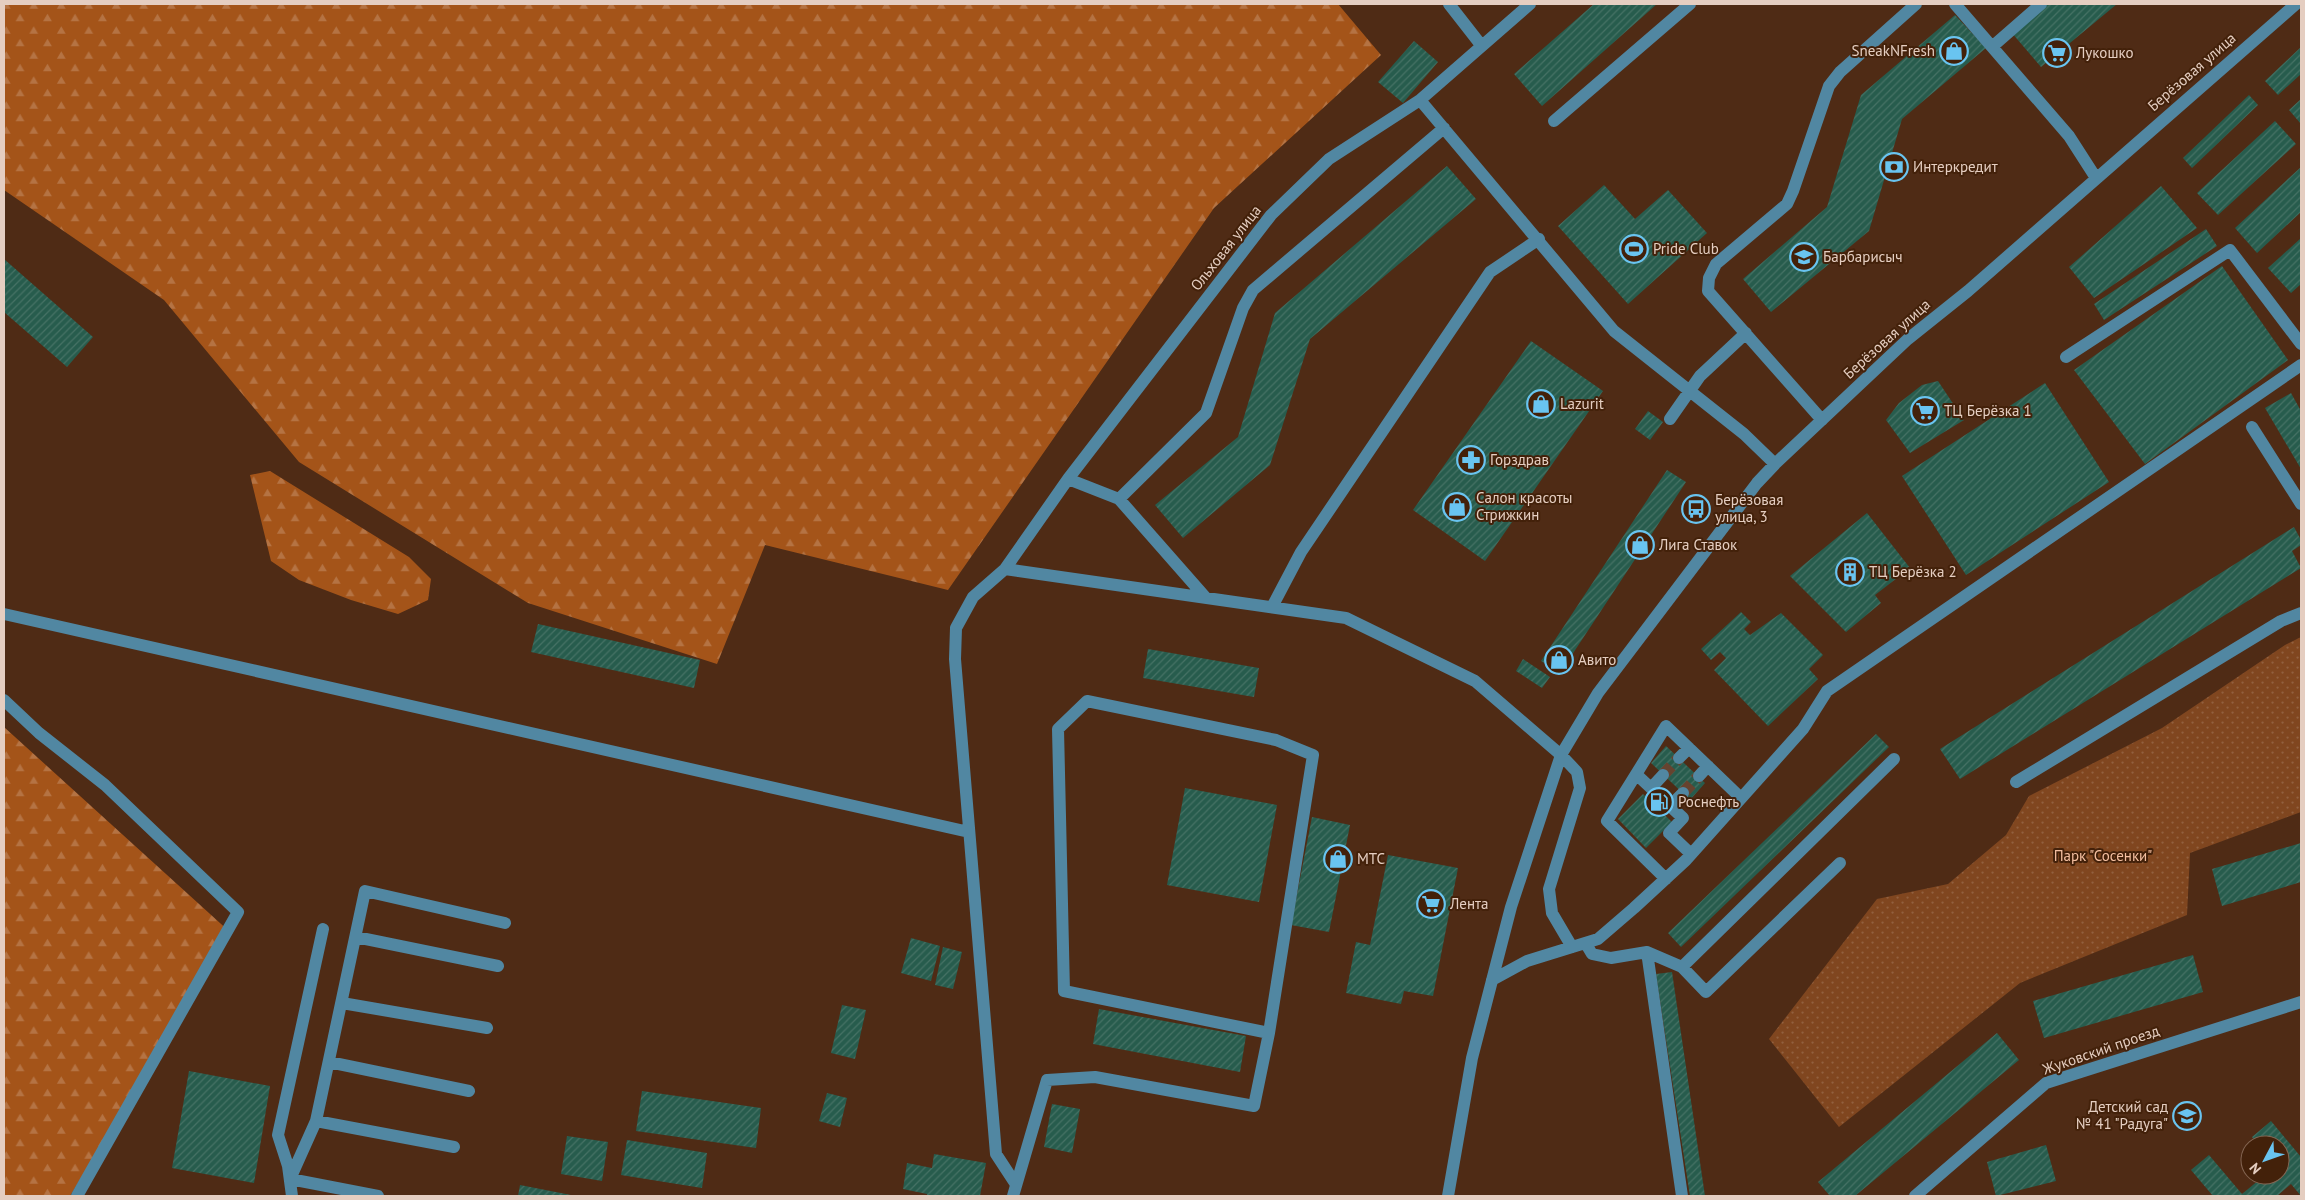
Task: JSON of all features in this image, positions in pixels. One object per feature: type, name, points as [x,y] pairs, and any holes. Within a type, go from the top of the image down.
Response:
[{"type":"street","points":[[1449,4],[1481,45]]},
{"type":"street","name":"Ольховая улица","points":[[1016,1183],[996,1154],[955,659],[956,628],[973,597],[1005,569],[1068,479],[1271,215],[1329,159],[1420,100],[1530,4]]},
{"type":"street","points":[[1554,121],[1690,4]]},
{"type":"street","points":[[1822,420],[1708,291],[1709,278],[1716,264],[1787,204],[1829,86],[1840,72],[1916,4]]},
{"type":"street","points":[[1955,4],[2070,136],[2096,178]]},
{"type":"street","points":[[1993,46],[2041,4]]},
{"type":"street","name":"Берёзовая улица","points":[[1448,1196],[1472,1058],[1510,907],[1561,755],[1598,693],[1757,483],[1775,464],[1908,340],[1968,291],[2296,4]]},
{"type":"street","points":[[1420,100],[1539,239],[1614,331],[1744,434],[1775,464]]},
{"type":"street","points":[[1119,499],[1206,413],[1243,308],[1252,290],[1444,128]]},
{"type":"street","points":[[1272,607],[1301,552],[1490,272],[1539,239]]},
{"type":"street","points":[[2066,357],[2230,250],[2301,344]]},
{"type":"street","points":[[1670,419],[1700,376],[1746,333]]},
{"type":"street","points":[[1492,980],[1527,961],[1598,939],[1666,879],[1691,854],[1803,729],[1827,691],[2301,364]]},
{"type":"street","points":[[2252,427],[2301,504]]},
{"type":"street","points":[[1068,479],[1119,499],[1206,598]]},
{"type":"street","points":[[1005,569],[1346,618],[1475,681],[1561,755],[1577,772],[1580,788],[1549,890],[1552,913],[1565,939],[1572,947]]},
{"type":"street","points":[[4,614],[969,832]]},
{"type":"street","points":[[2016,782],[2281,621],[2301,614]]},
{"type":"street","points":[[4,700],[39,733],[105,785],[238,912],[77,1196]]},
{"type":"street","points":[[1013,1196],[1047,1080],[1095,1077],[1254,1106],[1269,1033],[1313,755],[1276,740],[1087,701],[1058,729],[1064,991],[1269,1033]]},
{"type":"street","points":[[1666,879],[1607,821],[1666,726],[1741,798]]},
{"type":"street","points":[[1679,758],[1689,748]]},
{"type":"street","points":[[1682,967],[1894,758]]},
{"type":"street","points":[[1698,776],[1708,766]]},
{"type":"street","points":[[1636,774],[1682,818],[1669,833],[1691,854]]},
{"type":"street","points":[[1651,788],[1664,775]]},
{"type":"street","points":[[1670,806],[1683,793]]},
{"type":"street","points":[[1586,944],[1592,954],[1610,958],[1646,952],[1682,967],[1706,992],[1840,863]]},
{"type":"street","points":[[290,1179],[316,1121],[365,892],[505,923]]},
{"type":"street","points":[[292,1196],[288,1166],[278,1136],[323,929]]},
{"type":"street","points":[[356,937],[498,966]]},
{"type":"street","points":[[1646,952],[1682,1196]]},
{"type":"street","name":"Жуковский проезд","points":[[1915,1196],[2046,1083],[2301,1002]]},
{"type":"street","points":[[342,1003],[487,1028]]},
{"type":"street","points":[[329,1062],[469,1091]]},
{"type":"street","points":[[316,1121],[454,1148]]},
{"type":"street","points":[[290,1179],[378,1196]]},
{"type":"green space","points":[[4,4],[1338,4],[1381,55],[1214,208],[948,590],[765,545],[717,664],[528,603],[299,462],[164,300],[4,190]]},
{"type":"green space","points":[[270,471],[409,557],[431,579],[428,600],[398,614],[351,600],[299,580],[271,561],[250,475]]},
{"type":"green space","name":"Парк \"Сосенки\"","points":[[2301,637],[2301,812],[2190,853],[2187,915],[2020,983],[1839,1127],[1769,1039],[1877,899],[1948,884],[2006,835],[2029,796],[2162,728],[2285,645]]},
{"type":"green space","points":[[4,727],[231,933],[70,1196],[4,1196]]},
{"type":"building","points":[[1594,4],[1657,4],[1542,106],[1514,74]]},
{"type":"building","points":[[2044,4],[2117,4],[2041,67],[2011,32]]},
{"type":"building","points":[[1955,15],[1986,48],[1902,119],[1869,231],[1771,312],[1743,279],[1827,207],[1861,95]]},
{"type":"building","points":[[1414,41],[1438,62],[1403,103],[1378,82]]},
{"type":"building","points":[[2301,47],[2301,74],[2278,95],[2265,81]]},
{"type":"building","points":[[2249,95],[2258,105],[2192,168],[2183,158]]},
{"type":"building","points":[[2301,99],[2301,124],[2289,110]]},
{"type":"building","points":[[2275,121],[2296,144],[2218,215],[2197,193]]},
{"type":"building","points":[[1447,166],[1476,199],[1310,339],[1270,465],[1183,538],[1155,505],[1238,437],[1275,313]]},
{"type":"building","points":[[2301,167],[2301,212],[2257,253],[2235,228]]},
{"type":"building","name":"Pride Club","points":[[1604,185],[1635,219],[1668,190],[1707,233],[1628,304],[1558,226]]},
{"type":"building","points":[[2161,186],[2197,228],[2094,298],[2069,267]]},
{"type":"building","points":[[2206,229],[2217,246],[2104,320],[2094,304]]},
{"type":"building","points":[[2301,238],[2301,284],[2291,293],[2268,268]]},
{"type":"building","points":[[4,259],[93,337],[67,367],[4,312]]},
{"type":"building","points":[[2222,266],[2288,360],[2145,464],[2074,370]]},
{"type":"building","points":[[1531,341],[1603,391],[1485,561],[1413,510]]},
{"type":"building","name":"ТЦ Берёзка 1","points":[[1938,381],[1964,420],[1910,453],[1886,420],[1899,403],[1922,385]]},
{"type":"building","points":[[2045,383],[2109,482],[1966,575],[1902,476]]},
{"type":"building","points":[[2291,393],[2301,411],[2301,469],[2265,408]]},
{"type":"building","points":[[1648,411],[1663,422],[1650,440],[1635,429]]},
{"type":"building","points":[[1667,470],[1686,482],[1560,673],[1541,661]]},
{"type":"building","name":"ТЦ Берёзка 2","points":[[1867,513],[1910,568],[1875,595],[1881,603],[1846,632],[1790,576]]},
{"type":"building","points":[[2294,527],[2301,540],[2301,545],[2292,551],[2301,568],[1960,779],[1940,749]]},
{"type":"building","points":[[1741,612],[1751,622],[1744,629],[1750,635],[1781,613],[1823,655],[1809,669],[1818,679],[1768,726],[1714,670],[1726,658],[1720,652],[1711,660],[1701,649]]},
{"type":"building","points":[[538,624],[700,660],[694,688],[531,652]]},
{"type":"building","points":[[1148,649],[1259,668],[1254,697],[1143,678]]},
{"type":"building","points":[[1523,659],[1550,677],[1542,688],[1516,671]]},
{"type":"building","points":[[1876,734],[1889,747],[1681,947],[1668,933]]},
{"type":"building","points":[[1666,746],[1705,783],[1690,800],[1651,763]]},
{"type":"building","points":[[1185,788],[1277,805],[1259,902],[1167,885]]},
{"type":"building","points":[[1643,794],[1672,822],[1646,848],[1618,819]]},
{"type":"building","points":[[1312,817],[1350,825],[1329,932],[1291,925]]},
{"type":"building","points":[[2301,843],[2301,882],[2222,906],[2212,869]]},
{"type":"building","points":[[1388,855],[1458,868],[1433,996],[1404,991],[1401,1004],[1346,993],[1356,942],[1370,945]]},
{"type":"building","points":[[911,938],[940,946],[931,981],[901,973]]},
{"type":"building","points":[[943,947],[962,952],[953,989],[935,985]]},
{"type":"building","points":[[2193,955],[2203,992],[2044,1038],[2033,1001]]},
{"type":"building","points":[[1672,972],[1705,1196],[1690,1196],[1656,974]]},
{"type":"building","points":[[842,1005],[866,1010],[855,1059],[831,1053]]},
{"type":"building","points":[[1099,1009],[1246,1036],[1240,1072],[1093,1044]]},
{"type":"building","points":[[1997,1033],[2019,1060],[1855,1196],[1830,1196],[1818,1182]]},
{"type":"building","points":[[189,1071],[270,1086],[254,1183],[172,1168]]},
{"type":"building","points":[[642,1091],[761,1108],[756,1148],[636,1131]]},
{"type":"building","points":[[827,1093],[847,1098],[840,1127],[819,1121]]},
{"type":"building","points":[[1052,1104],[1080,1109],[1072,1153],[1044,1147]]},
{"type":"building","points":[[2271,1121],[2283,1135],[2254,1135]]},
{"type":"building","points":[[567,1136],[608,1142],[602,1181],[561,1174]]},
{"type":"building","points":[[627,1140],[707,1153],[702,1188],[621,1175]]},
{"type":"building","points":[[2290,1144],[2301,1157],[2301,1196],[2291,1184]]},
{"type":"building","points":[[2046,1145],[2056,1181],[1996,1196],[1987,1162]]},
{"type":"building","points":[[934,1154],[986,1163],[980,1196],[927,1196],[927,1194],[903,1189],[907,1163],[932,1168]]},
{"type":"building","points":[[2209,1155],[2242,1194],[2253,1185],[2290,1185],[2277,1196],[2213,1196],[2191,1170]]},
{"type":"building","points":[[520,1185],[571,1195],[571,1196],[518,1196]]},
{"type":"tunnel","points":[[1663,775],[1679,758]]},
{"type":"tunnel","points":[[1683,793],[1699,776]]},
{"type":"place","name":"SneakNFresh","points":[[1954,51]]},
{"type":"place","name":"Лукошко","points":[[2057,53]]},
{"type":"place","name":"Интеркредит","points":[[1894,167]]},
{"type":"place","name":"Pride Club","points":[[1634,249]]},
{"type":"place","name":"Барбарисыч","points":[[1804,257]]},
{"type":"place","name":"Lazurit","points":[[1541,404]]},
{"type":"place","name":"ТЦ Берёзка 1","points":[[1925,411]]},
{"type":"place","name":"Горздрав","points":[[1471,460]]},
{"type":"place","name":"Салон красоты Стрижкин","points":[[1457,507]]},
{"type":"place","name":"Берёзовая улица, 3","points":[[1696,509]]},
{"type":"place","name":"Лига Ставок","points":[[1640,545]]},
{"type":"place","name":"ТЦ Берёзка 2","points":[[1850,572]]},
{"type":"place","name":"Авито","points":[[1559,660]]},
{"type":"place","name":"Роснефть","points":[[1659,802]]},
{"type":"place","name":"МТС","points":[[1338,859]]},
{"type":"place","name":"Лента","points":[[1431,904]]},
{"type":"place","name":"Детский сад № 41 \"Радуга\"","points":[[2187,1116]]}]
